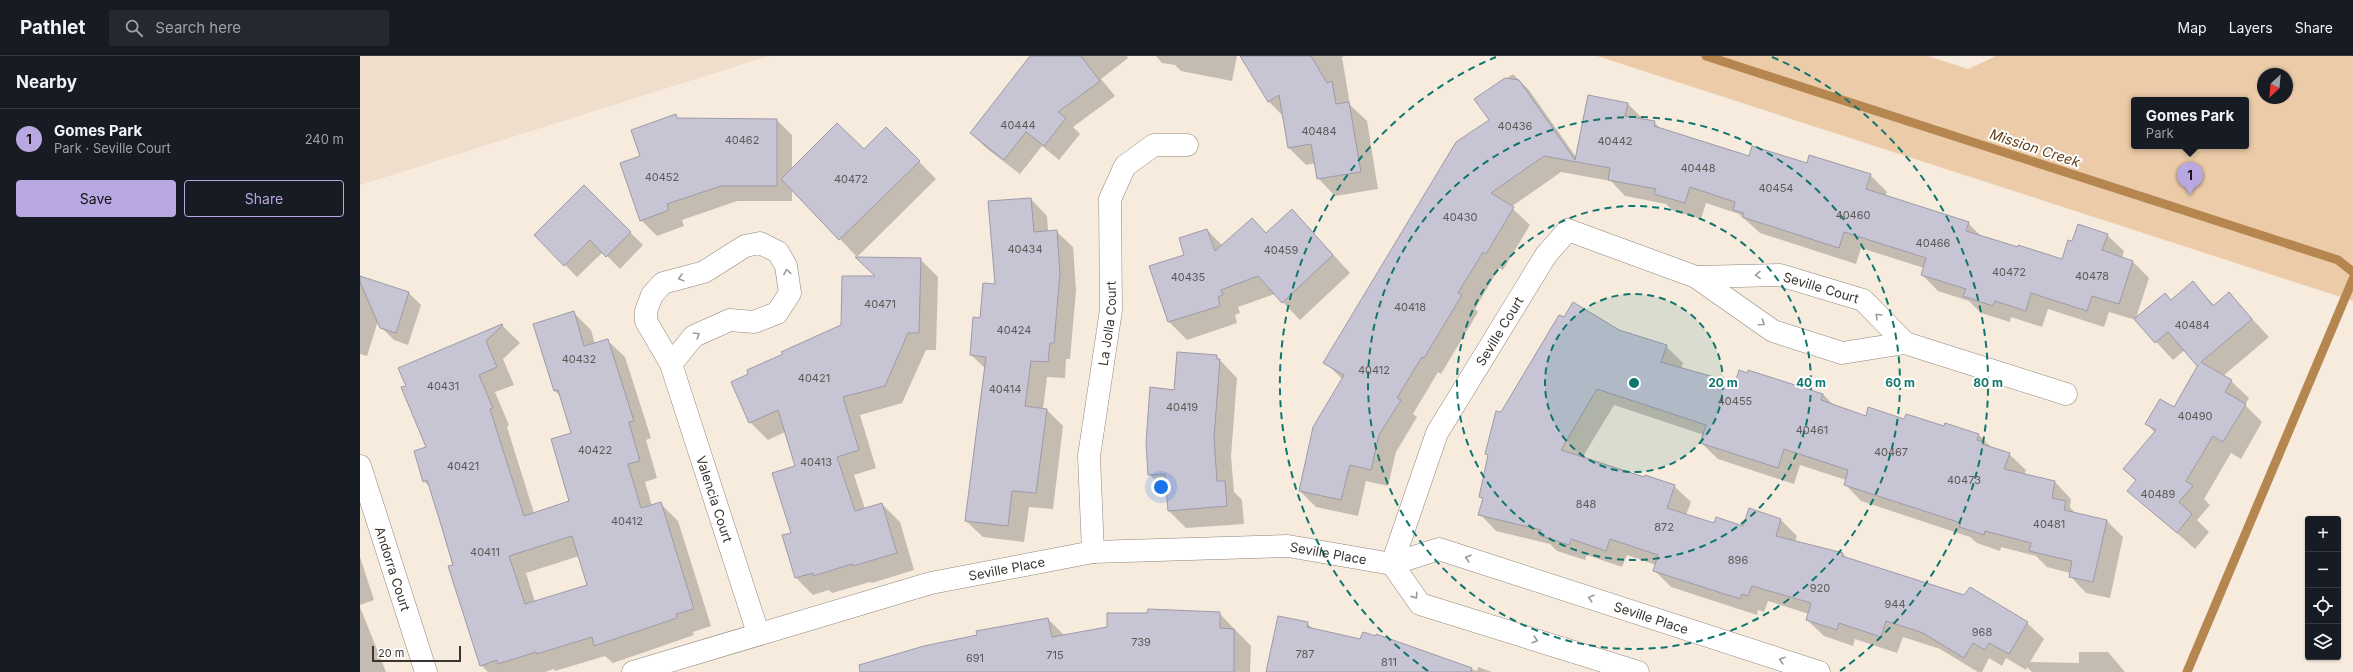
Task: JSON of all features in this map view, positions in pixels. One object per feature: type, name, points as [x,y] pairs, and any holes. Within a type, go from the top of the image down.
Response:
[{"type":"street","name":"La Jolla Court","points":[[1093,552],[1089,456],[1111,310],[1110,199],[1125,166],[1154,145],[1187,144]]},
{"type":"street","name":"Seville Court","points":[[1392,564],[1437,433],[1546,254],[1568,230],[1696,277],[1773,331],[1842,353],[1905,343],[2066,394]]},
{"type":"street","name":"Valencia Court","points":[[671,364],[694,336],[730,320],[754,322],[777,313],[790,293],[786,266],[778,252],[760,243],[745,246],[704,272],[663,283],[652,295],[646,311],[646,321],[671,364],[758,633]]},
{"type":"street","name":"Seville Court","points":[[1696,277],[1780,275],[1863,300],[1905,343]]},
{"type":"street","name":"Andorra Court","points":[[360,466],[426,672]]},
{"type":"street","name":"Seville Place","points":[[633,672],[758,633],[931,583],[1093,552],[1288,546],[1392,564],[1439,549],[1819,672]]},
{"type":"street","points":[[1392,564],[1420,604],[1638,672]]},
{"type":"shaded area","points":[[360,56],[769,56],[360,185]]},
{"type":"shaded area","points":[[1597,56],[1928,56],[1968,69],[1996,56],[2353,56],[2353,301]]},
{"type":"building","points":[[1030,56],[1081,56],[1100,81],[1058,112],[1066,118],[1044,146],[1026,132],[1004,160],[970,133]]},
{"type":"building","points":[[1240,56],[1311,56],[1327,83],[1332,81],[1336,104],[1349,102],[1361,172],[1317,179],[1311,144],[1288,148],[1279,95],[1268,102]]},
{"type":"building","points":[[1505,78],[1519,80],[1575,160],[1588,95],[1628,103],[1625,116],[1655,121],[1654,126],[1749,156],[1752,146],[1807,163],[1809,155],[1871,174],[1866,189],[1969,222],[1966,231],[2062,259],[2068,240],[2072,241],[2078,224],[2108,234],[2102,250],[2133,261],[2119,304],[2092,296],[2087,311],[2031,293],[2026,311],[1995,301],[1993,306],[1963,296],[1966,289],[1921,275],[1926,258],[1844,232],[1839,248],[1742,217],[1744,213],[1733,210],[1735,202],[1690,187],[1685,203],[1654,194],[1656,189],[1608,180],[1610,168],[1544,156],[1491,193],[1514,207],[1486,254],[1483,252],[1458,293],[1462,295],[1424,358],[1422,357],[1397,398],[1401,400],[1379,435],[1371,470],[1350,465],[1341,500],[1299,491],[1313,427],[1344,375],[1323,363],[1456,142],[1489,120],[1474,99]]},
{"type":"building","points":[[676,114],[677,118],[777,119],[777,186],[721,186],[667,204],[669,210],[640,221],[620,163],[640,156],[631,130]]},
{"type":"building","points":[[837,123],[864,149],[886,127],[920,161],[839,240],[781,179]]},
{"type":"building","points":[[584,185],[631,232],[606,257],[590,240],[564,266],[534,235]]},
{"type":"building","points":[[1031,198],[1034,232],[1057,230],[1060,273],[1054,343],[1050,343],[1048,362],[1031,361],[1025,406],[1047,409],[1036,493],[1012,491],[1008,526],[965,521],[986,357],[970,355],[973,317],[980,318],[983,283],[995,284],[988,201]]},
{"type":"building","points":[[1292,209],[1333,255],[1282,303],[1258,276],[1221,290],[1223,295],[1218,297],[1220,306],[1168,322],[1149,266],[1184,255],[1179,238],[1207,229],[1215,251],[1252,218],[1266,233]]},
{"type":"building","points":[[855,257],[921,258],[919,333],[908,333],[885,386],[843,397],[859,450],[837,457],[855,511],[882,503],[897,553],[853,566],[852,564],[813,576],[813,573],[795,578],[782,535],[791,533],[772,473],[795,466],[778,410],[749,423],[731,382],[748,374],[747,370],[783,354],[781,352],[841,325],[842,276],[875,276]]},
{"type":"building","points":[[360,276],[409,292],[396,333],[380,328],[360,282]]},
{"type":"building","points":[[2193,281],[2213,306],[2229,292],[2252,319],[2201,362],[2232,380],[2225,392],[2246,404],[2223,442],[2213,436],[2186,481],[2193,486],[2179,502],[2192,514],[2177,533],[2127,491],[2136,480],[2123,469],[2156,430],[2145,424],[2160,399],[2174,407],[2198,365],[2197,366],[2168,332],[2155,343],[2134,319],[2165,293],[2171,300]]},
{"type":"building","points":[[1573,302],[1619,330],[1667,345],[1661,362],[1735,383],[1739,370],[1747,373],[1748,370],[1823,394],[1821,400],[1866,416],[1868,407],[1904,419],[1906,414],[1944,426],[1945,423],[1979,434],[1977,440],[1982,441],[1982,444],[2010,453],[2004,469],[2055,481],[2052,498],[2066,501],[2064,510],[2107,520],[2093,582],[2069,577],[2072,561],[2029,551],[2031,543],[1985,531],[1984,535],[1959,527],[1961,523],[1844,485],[1848,470],[1784,449],[1778,468],[1700,443],[1706,425],[1597,389],[1561,450],[1644,477],[1645,475],[1675,485],[1667,508],[1714,523],[1716,517],[1743,526],[1749,508],[1781,519],[1776,536],[1843,553],[1842,556],[1964,595],[1970,587],[2028,622],[2009,654],[1989,643],[1985,650],[1973,643],[1964,658],[1923,633],[1886,621],[1881,637],[1839,623],[1837,630],[1806,620],[1811,603],[1752,586],[1748,596],[1742,594],[1740,599],[1653,571],[1658,555],[1610,539],[1606,551],[1571,539],[1569,545],[1539,535],[1541,530],[1478,515],[1483,498],[1479,497],[1488,455],[1485,454],[1496,411],[1501,412],[1559,315],[1564,317]]},
{"type":"building","points":[[574,311],[584,346],[608,339],[634,421],[629,422],[640,461],[628,464],[641,508],[661,502],[694,609],[676,614],[677,618],[594,646],[592,637],[537,654],[536,652],[498,664],[497,660],[480,666],[448,566],[453,565],[442,528],[427,480],[423,482],[414,451],[426,447],[401,387],[406,386],[398,368],[502,324],[503,325],[486,341],[497,367],[479,375],[493,408],[490,409],[524,516],[569,501],[551,439],[571,433],[558,390],[554,391],[533,324]],"holes":[[[572,536],[587,585],[525,604],[509,556]]]},
{"type":"building","points":[[1177,352],[1217,355],[1217,359],[1220,359],[1214,438],[1217,481],[1225,481],[1227,506],[1168,511],[1165,474],[1148,475],[1146,443],[1150,387],[1174,390]]},
{"type":"building","points":[[1148,609],[1220,612],[1220,628],[1234,629],[1234,672],[860,672],[859,665],[924,646],[977,635],[976,631],[1048,618],[1052,637],[1107,627],[1107,613],[1147,613]]},
{"type":"building","points":[[1278,616],[1308,622],[1307,627],[1360,639],[1363,632],[1376,636],[1376,634],[1472,668],[1471,672],[1266,672]]},
{"type":"waterway","name":"Mission Creek","points":[[1706,56],[2338,260],[2353,272]]},
{"type":"waterway","points":[[2187,672],[2353,279]]},
{"type":"place","name":"Gomes Park","points":[[2190,195]]}]
